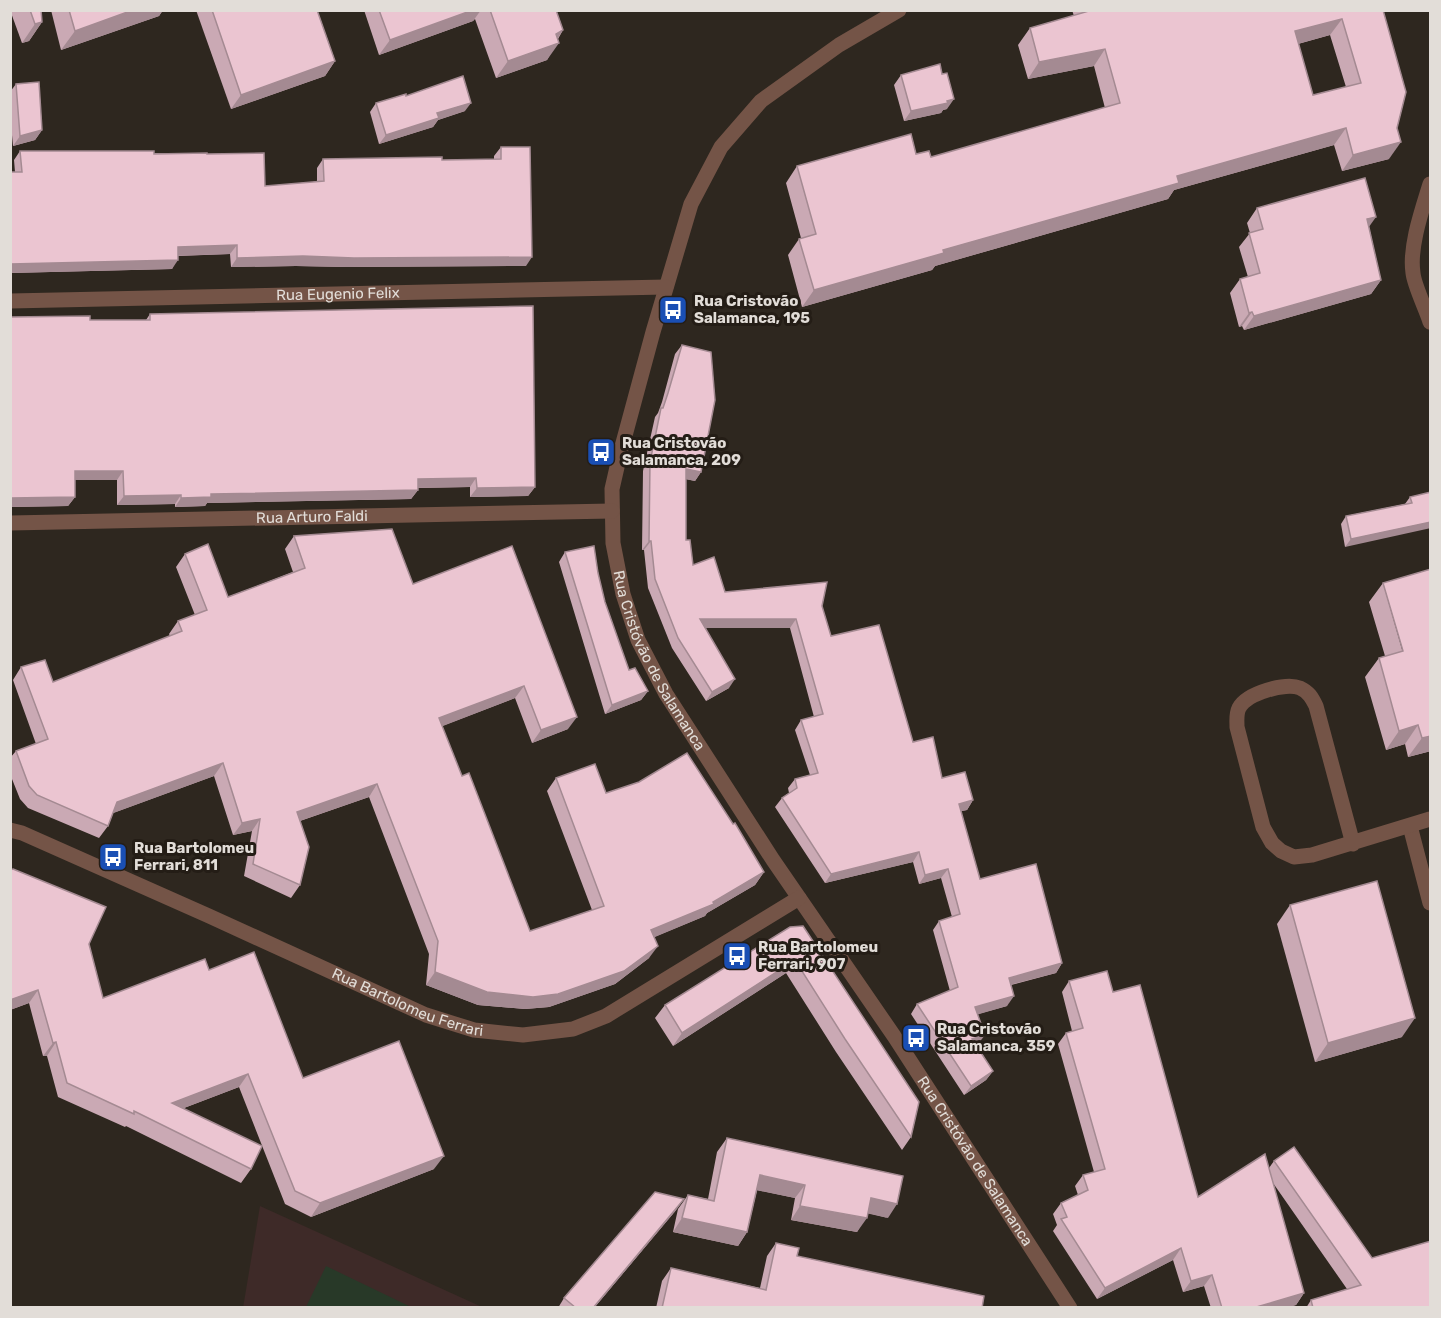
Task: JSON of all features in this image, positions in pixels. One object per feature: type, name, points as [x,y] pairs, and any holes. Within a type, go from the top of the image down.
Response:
[{"type":"street","name":"Rua Cristóvão de Salamanca","points":[[899,10],[839,45],[761,101],[721,147],[691,204],[620,454],[612,489],[613,543],[623,594],[638,640],[666,694],[799,898],[901,1046],[1070,1308]]},
{"type":"street","points":[[1431,184],[1420,216],[1413,252],[1413,274],[1431,322]]},
{"type":"street","name":"Rua Eugenio Felix","points":[[10,301],[666,287]]},
{"type":"street","name":"Rua Arturo Faldi","points":[[10,523],[612,511]]},
{"type":"street","points":[[1353,844],[1316,706],[1311,696],[1303,689],[1293,686],[1256,694],[1246,699],[1236,717],[1237,727],[1263,827],[1272,843],[1281,851],[1294,857],[1312,855],[1353,844],[1431,819]]},
{"type":"street","points":[[1410,826],[1431,903]]},
{"type":"street","name":"Rua Bartolomeu Ferrari","points":[[10,830],[22,833],[198,911],[426,1015],[474,1030],[523,1035],[573,1029],[606,1016],[799,898]]},
{"type":"shaded area","points":[[260,1206],[482,1307],[243,1308]]},
{"type":"green space","points":[[326,1266],[411,1307],[306,1307]]},
{"type":"building","points":[[30,10],[41,10],[42,22],[35,24]]},
{"type":"building","points":[[69,10],[133,10],[75,31]]},
{"type":"building","points":[[212,10],[317,10],[335,61],[241,95]]},
{"type":"building","points":[[379,10],[473,10],[390,40]]},
{"type":"building","points":[[490,10],[556,10],[563,30],[556,34],[559,43],[508,61]]},
{"type":"building","points":[[1383,10],[1406,92],[1397,128],[1401,142],[1353,155],[1346,128],[1177,176],[1179,183],[943,250],[944,253],[814,290],[799,239],[816,234],[797,166],[911,134],[916,154],[929,151],[931,157],[1120,103],[1105,49],[1039,62],[1030,28],[1089,11]],"holes":[[[1342,19],[1361,83],[1313,95],[1295,31]]]},
{"type":"building","points":[[940,64],[942,74],[947,73],[954,99],[947,101],[948,103],[911,111],[901,75]]},
{"type":"building","points":[[463,76],[471,103],[437,113],[439,118],[386,135],[376,103],[406,94],[406,96]]},
{"type":"building","points":[[39,82],[42,130],[20,136],[16,84]]},
{"type":"building","points":[[501,147],[530,147],[532,257],[237,258],[237,245],[178,247],[178,260],[10,264],[10,172],[22,172],[20,151],[154,151],[154,154],[264,153],[265,186],[324,181],[323,159],[442,157],[442,160],[501,159]]},
{"type":"building","points":[[1365,178],[1376,217],[1367,219],[1381,280],[1254,316],[1252,312],[1249,313],[1240,279],[1260,273],[1249,233],[1263,229],[1257,208]]},
{"type":"building","points":[[533,306],[535,487],[477,488],[476,478],[418,479],[418,490],[211,494],[211,497],[181,498],[181,495],[124,496],[123,471],[75,471],[75,497],[10,498],[10,317],[90,316],[90,320],[150,320],[150,314]]},
{"type":"building","points":[[682,345],[711,352],[715,400],[701,472],[686,469],[686,540],[690,540],[693,565],[714,557],[725,592],[827,582],[822,606],[831,636],[879,625],[913,742],[933,737],[942,778],[965,772],[973,800],[959,804],[980,879],[1036,864],[1062,963],[1009,978],[1014,996],[975,1007],[985,1035],[972,1039],[993,1071],[971,1086],[917,1004],[958,987],[939,921],[960,914],[948,869],[925,875],[919,852],[831,874],[782,798],[797,788],[795,779],[818,773],[801,720],[823,714],[796,619],[700,619],[735,679],[712,692],[678,638],[655,579],[651,541],[649,541],[650,462],[661,408],[663,408],[668,393]]},
{"type":"building","points":[[1431,492],[1431,522],[1351,539],[1346,516],[1412,503],[1410,497]]},
{"type":"building","points":[[392,529],[413,584],[512,546],[577,717],[541,730],[524,686],[439,718],[462,776],[469,773],[530,931],[604,906],[556,778],[595,764],[606,793],[639,782],[687,753],[733,824],[735,823],[764,872],[713,902],[714,904],[651,930],[658,946],[624,971],[558,994],[533,997],[487,992],[435,972],[438,941],[377,784],[297,812],[309,847],[300,885],[253,864],[260,819],[242,823],[223,763],[117,802],[108,826],[37,795],[29,786],[16,751],[48,739],[21,667],[45,660],[53,682],[182,631],[178,621],[207,610],[185,554],[208,544],[228,597],[305,568],[294,536]]},
{"type":"building","points":[[594,546],[605,602],[629,670],[635,668],[648,691],[612,705],[565,552]]},
{"type":"building","points":[[1431,569],[1431,736],[1422,738],[1418,725],[1399,731],[1379,658],[1403,651],[1383,583]]},
{"type":"building","points":[[13,869],[106,907],[89,944],[103,998],[205,959],[209,970],[254,952],[303,1078],[399,1041],[444,1156],[320,1203],[295,1191],[248,1074],[172,1103],[262,1146],[251,1169],[134,1111],[134,1114],[67,1083],[38,990],[10,1000],[10,870]]},
{"type":"building","points":[[1377,881],[1415,1018],[1328,1043],[1290,905]]},
{"type":"building","points":[[803,926],[919,1102],[911,1137],[795,960],[682,1033],[665,1005],[790,927]]},
{"type":"building","points":[[1107,971],[1113,992],[1140,985],[1198,1197],[1265,1154],[1304,1293],[1253,1308],[1222,1308],[1212,1275],[1191,1281],[1181,1248],[1105,1288],[1061,1219],[1067,1217],[1061,1203],[1088,1190],[1083,1175],[1105,1169],[1066,1033],[1083,1028],[1069,981]]},
{"type":"building","points":[[727,1138],[903,1176],[897,1204],[871,1198],[867,1218],[800,1206],[805,1185],[760,1175],[747,1232],[682,1218],[688,1195],[714,1201]]},
{"type":"building","points":[[1294,1147],[1372,1258],[1431,1241],[1431,1308],[1313,1308],[1311,1300],[1361,1285],[1274,1161]]},
{"type":"building","points":[[655,1192],[684,1199],[593,1308],[576,1308],[564,1298]]},
{"type":"building","points":[[776,1243],[799,1248],[797,1256],[984,1296],[982,1308],[662,1308],[671,1268],[766,1290]]},
{"type":"place","name":"Rua Cristovão Salamanca, 195","points":[[673,310]]},
{"type":"place","name":"Rua Cristovão Salamanca, 209","points":[[601,452]]},
{"type":"place","name":"Rua Bartolomeu Ferrari, 811","points":[[113,857]]},
{"type":"place","name":"Rua Bartolomeu Ferrari, 907","points":[[737,956]]},
{"type":"place","name":"Rua Cristovão Salamanca, 359","points":[[916,1038]]}]
